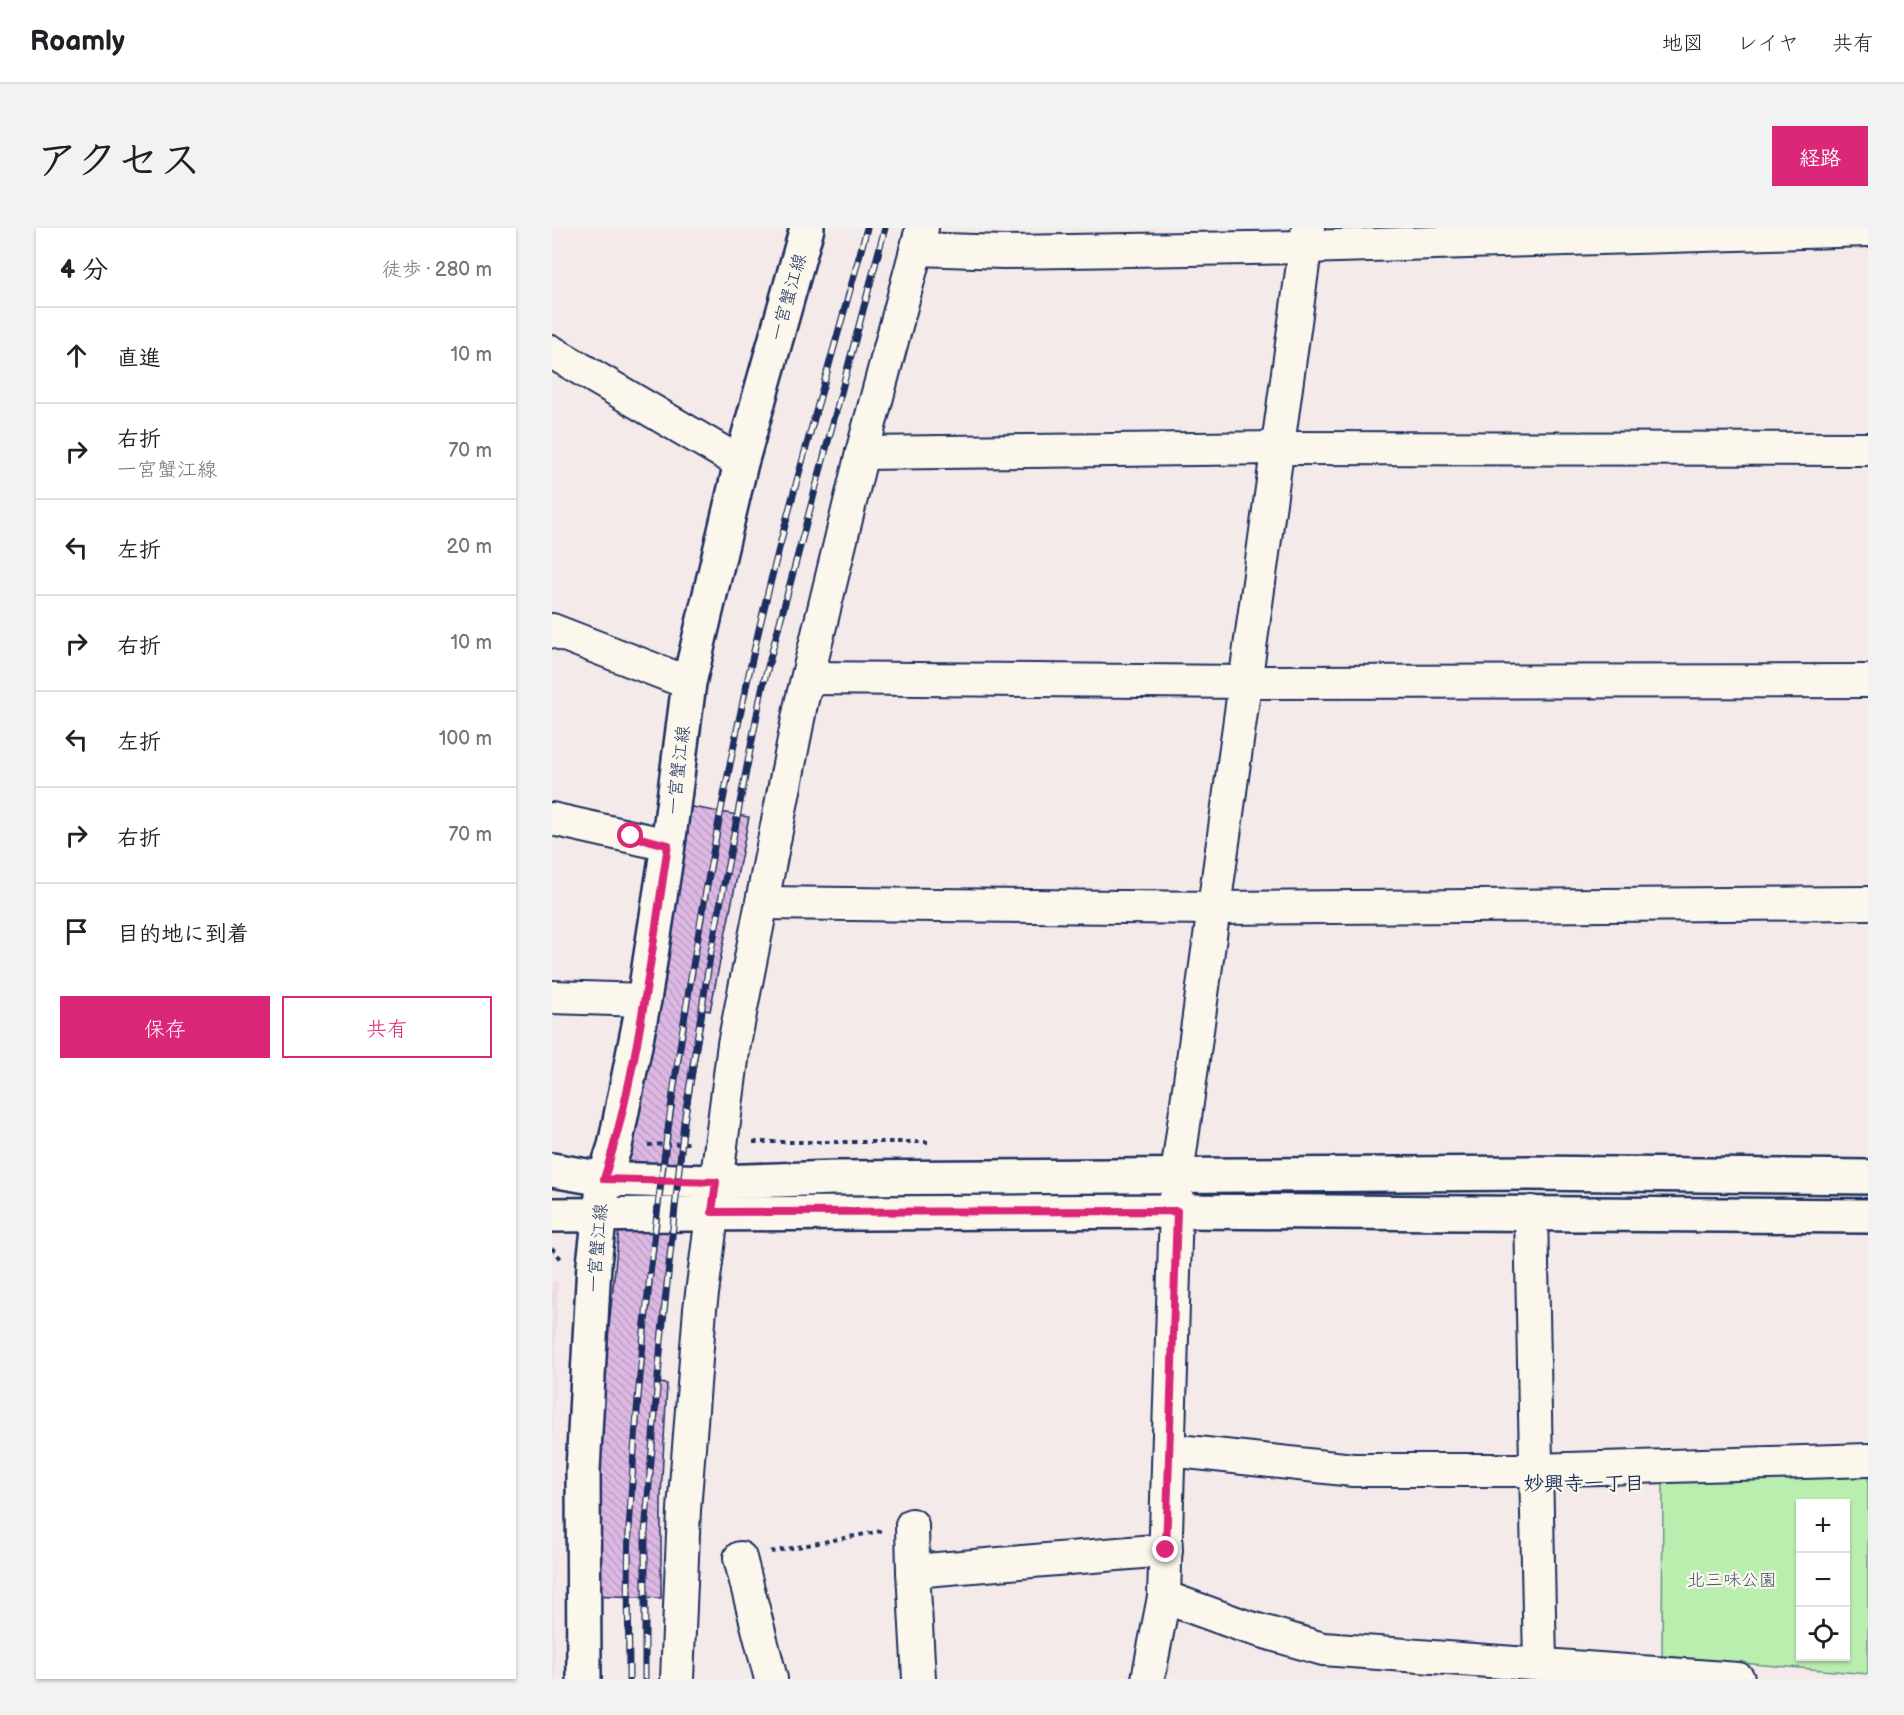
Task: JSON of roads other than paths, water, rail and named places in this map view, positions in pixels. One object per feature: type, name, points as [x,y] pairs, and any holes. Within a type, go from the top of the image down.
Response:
[{"type":"street","name":"一宮蟹江線","points":[[584,1679],[583,1470],[594,1264],[604,1179],[615,1146],[644,1000],[668,845],[689,683],[741,463],[807,228]]},
{"type":"street","points":[[678,1679],[684,1510],[700,1309],[734,1044],[808,678],[862,453],[920,239],[1003,252],[1307,238],[1868,230]]},
{"type":"street","points":[[1148,1679],[1164,1597],[1177,1175],[1307,238]]},
{"type":"street","points":[[552,352],[741,463]]},
{"type":"street","points":[[862,453],[1278,448],[1868,449]]},
{"type":"street","points":[[552,630],[689,683]]},
{"type":"street","points":[[808,678],[1246,682],[1868,681]]},
{"type":"street","points":[[552,819],[668,845]]},
{"type":"street","points":[[762,903],[1214,908],[1868,903]]},
{"type":"street","points":[[552,997],[644,1000]]},
{"type":"street","points":[[552,1170],[714,1197],[1177,1211],[1868,1216]]},
{"type":"street","points":[[552,1215],[600,1215],[834,1178],[1530,1173],[1868,1177]]},
{"type":"street","points":[[1531,1212],[1534,1470],[1540,1664]]},
{"type":"street","points":[[1169,1450],[1353,1470],[1534,1470],[1868,1460]]},
{"type":"street","points":[[912,1525],[919,1679]]},
{"type":"street","points":[[913,1571],[1166,1550]]},
{"type":"street","points":[[740,1558],[771,1679]]},
{"type":"street","points":[[1164,1597],[1244,1626],[1323,1649],[1738,1679]]},
{"type":"railway","points":[[629,1679],[628,1549],[645,1318],[657,1212],[687,1001],[725,791],[759,629],[788,514],[867,228]]},
{"type":"railway","points":[[645,1679],[645,1533],[661,1341],[684,1122],[710,957],[762,689],[885,228]]},
{"type":"district","name":"妙興寺一丁目","points":[[1584,1483]]},
{"type":"park label","name":"北三味公園","points":[[1732,1580]]}]
